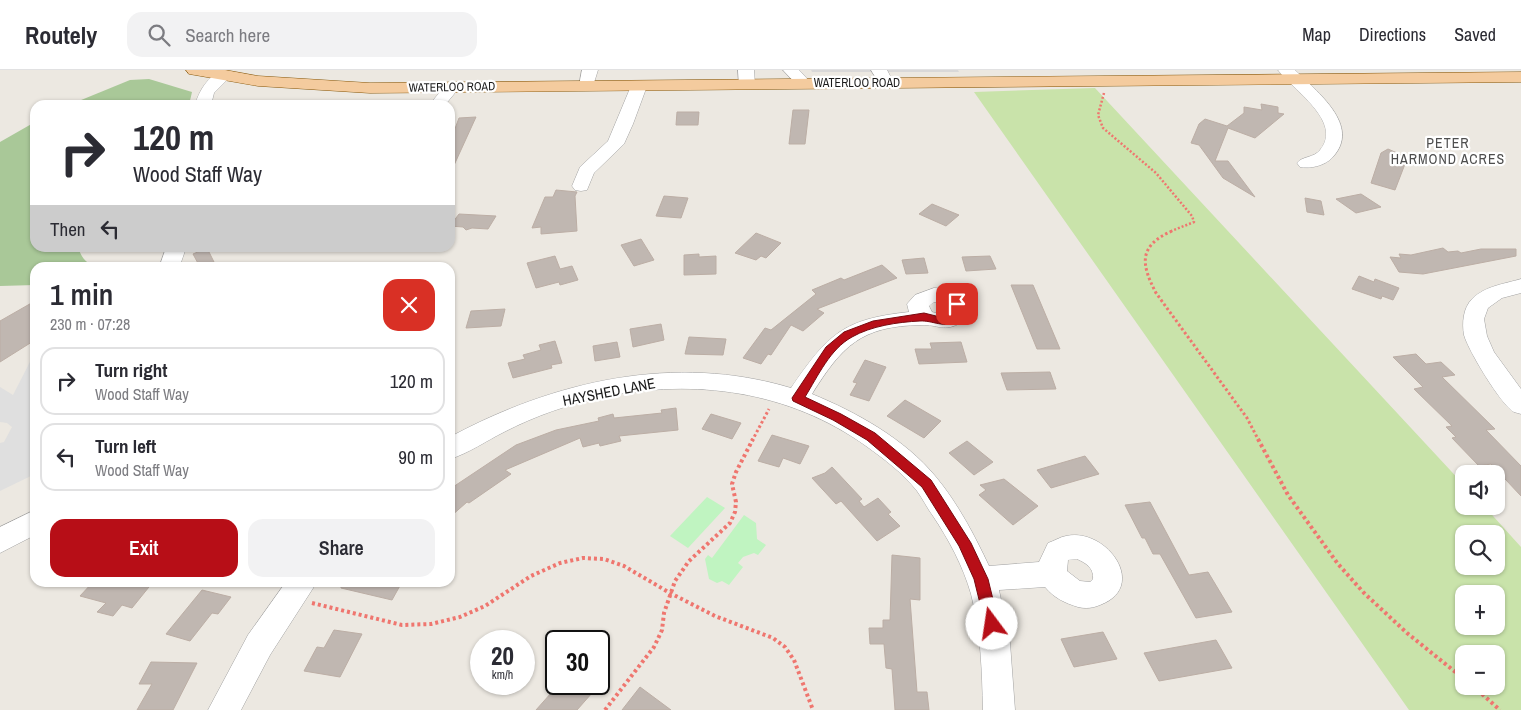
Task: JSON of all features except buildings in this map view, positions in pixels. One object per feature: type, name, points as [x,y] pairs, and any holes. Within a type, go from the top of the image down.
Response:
[{"type":"main road","name":"WATERLOO ROAD","points":[[195,70],[223,76],[286,84],[333,87],[451,88],[589,78],[639,86],[746,77],[804,84],[883,76],[1099,81],[1291,75],[1521,77]]},
{"type":"street","points":[[791,70],[804,84]]},
{"type":"street","points":[[1291,75],[1328,113],[1334,130],[1332,146],[1327,154],[1322,159],[1306,163]]},
{"type":"street","points":[[204,100],[207,91],[223,76]]},
{"type":"street","points":[[581,186],[586,171],[615,144],[625,124],[639,86]]},
{"type":"street","points":[[440,100],[451,88]]},
{"type":"street","points":[[1521,286],[1501,290],[1487,296],[1477,308],[1474,317],[1474,332],[1479,348],[1521,404]]},
{"type":"street","points":[[787,396],[830,350],[848,334],[873,324],[924,317]]},
{"type":"street","name":"HAYSHED LANE","points":[[455,446],[478,432],[510,418],[580,394],[654,381],[731,384],[787,396],[837,417],[871,436],[926,483],[953,523],[981,579],[992,624],[997,664],[999,710]]},
{"type":"street","points":[[0,541],[30,524]]},
{"type":"street","points":[[981,579],[1053,574]]},
{"type":"street","points":[[224,710],[259,645],[298,590]]},
{"type":"path","points":[[1099,81],[1103,87],[1104,94],[1097,114],[1097,121],[1156,173],[1192,216],[1194,222],[1158,237],[1150,246],[1144,255],[1142,264],[1146,277],[1247,418],[1288,495],[1338,564],[1364,593],[1408,633],[1455,671]]},
{"type":"path","points":[[605,710],[654,647],[662,630],[664,613],[670,593],[688,561],[730,523],[735,512],[736,502],[732,484],[736,472],[787,396]]},
{"type":"path","points":[[298,590],[402,625],[431,624],[460,617],[485,606],[531,576],[560,563],[583,558],[604,559],[624,566],[670,593],[715,616],[773,638],[785,647],[794,660],[813,710]]},
{"type":"path","points":[[1483,695],[1500,710]]},
{"type":"shaded area","points":[[811,70],[958,70],[959,72],[812,72]]},
{"type":"shaded area","points":[[30,362],[30,476],[0,491],[0,443],[4,442],[12,427],[7,423],[0,422],[0,387],[13,395]]},
{"type":"green space","points":[[149,79],[192,92],[190,100],[81,100],[130,80]]},
{"type":"green space","points":[[1095,88],[1455,475],[1455,515],[1492,515],[1501,525],[1455,525],[1455,575],[1505,575],[1505,529],[1521,547],[1521,710],[1409,710],[974,92]]},
{"type":"green space","points":[[30,125],[30,252],[80,252],[88,262],[30,262],[30,285],[0,286],[0,142]]},
{"type":"green space","points":[[707,497],[725,508],[688,548],[670,536]]},
{"type":"green space","points":[[744,515],[756,523],[757,539],[766,545],[758,555],[754,553],[743,557],[738,563],[743,567],[729,585],[722,581],[717,583],[709,579],[705,559],[708,555],[712,558]]},
{"type":"district","name":"PETER HARMOND ACRES","points":[[1448,152]]},
{"type":"route","points":[[957,304],[959,308],[958,314],[954,319],[944,322],[924,317],[873,324],[848,334],[821,361],[798,398],[871,436],[926,483],[953,523],[981,579],[992,624]]}]
